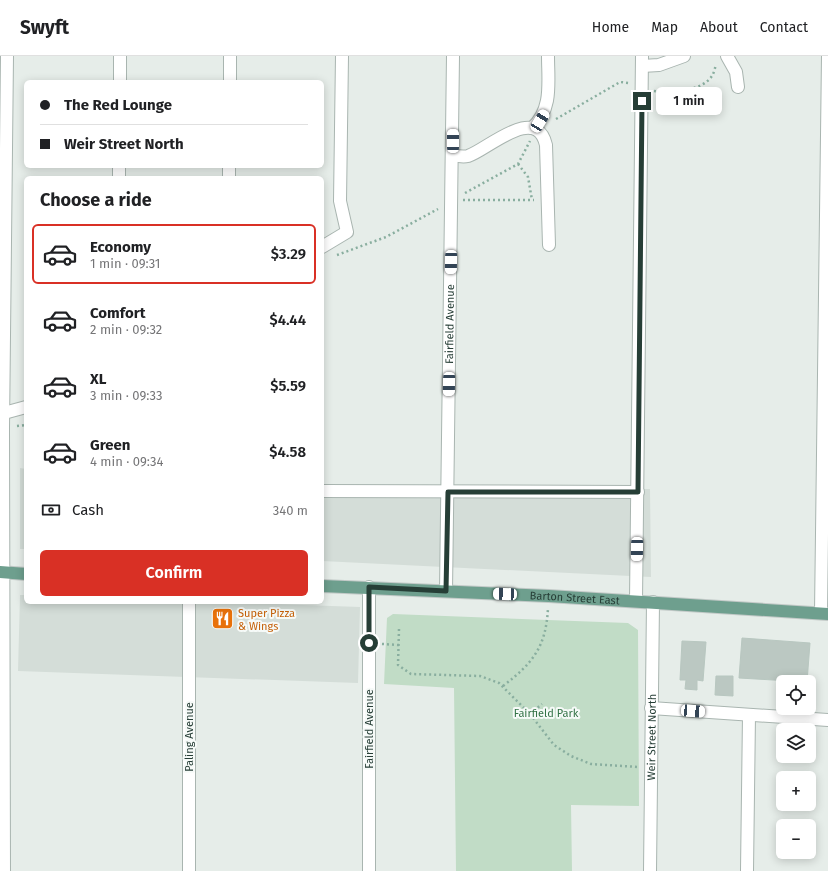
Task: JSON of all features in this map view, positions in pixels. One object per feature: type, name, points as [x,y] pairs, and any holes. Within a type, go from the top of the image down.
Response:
[{"type":"main road","points":[[1,572],[24,574]]},
{"type":"main road","name":"Barton Street East","points":[[324,586],[549,596],[825,614]]},
{"type":"street","points":[[4,871],[1,572],[7,56]]},
{"type":"street","points":[[120,56],[120,80]]},
{"type":"street","points":[[230,56],[230,80]]},
{"type":"street","points":[[324,246],[347,232],[340,201],[342,56]]},
{"type":"street","name":"Fairfield Avenue","points":[[446,591],[453,56]]},
{"type":"street","points":[[534,129],[545,112],[547,102],[548,56]]},
{"type":"street","points":[[636,601],[642,61],[659,65],[684,56]]},
{"type":"street","points":[[727,56],[736,72],[738,87]]},
{"type":"street","points":[[825,614],[828,56]]},
{"type":"street","points":[[452,155],[468,156],[502,136],[526,128],[534,129],[541,134],[546,145],[549,245]]},
{"type":"street","points":[[4,413],[24,408]]},
{"type":"street","points":[[324,491],[638,492]]},
{"type":"street","name":"Fairfield Avenue","points":[[369,587],[369,871]]},
{"type":"street","name":"Weir Street North","points":[[650,871],[653,602]]},
{"type":"street","name":"Paling Avenue","points":[[188,871],[189,604]]},
{"type":"street","points":[[651,708],[828,720]]},
{"type":"street","points":[[747,871],[748,715]]},
{"type":"path","points":[[336,256],[386,237],[518,164],[534,129],[620,82],[642,85],[652,91],[667,93],[700,86],[712,76],[716,63]]},
{"type":"path","points":[[518,164],[528,177],[532,200]]},
{"type":"path","points":[[452,200],[547,199]]},
{"type":"path","points":[[503,686],[533,660],[536,655],[547,624],[549,596]]},
{"type":"path","points":[[399,629],[398,665],[411,674],[480,676],[503,686],[530,714],[554,745],[571,756],[591,764],[651,767]]},
{"type":"path","points":[[530,714],[542,704]]},
{"type":"shaded area","points":[[20,468],[24,469],[24,549],[20,549]]},
{"type":"shaded area","points":[[324,487],[650,489],[651,577],[324,561]]},
{"type":"shaded area","points":[[20,595],[24,595],[24,604],[274,604],[360,607],[358,683],[18,671]]},
{"type":"green space","name":"Fairfield Park","points":[[393,614],[628,623],[638,630],[639,806],[571,805],[572,871],[456,871],[454,688],[384,684],[387,618]]},
{"type":"building","points":[[742,638],[810,643],[808,675],[776,675],[776,680],[739,678]]},
{"type":"building","points":[[682,641],[706,642],[703,681],[697,680],[697,690],[685,689],[686,680],[680,680]]},
{"type":"building","points":[[716,676],[733,676],[733,696],[715,695]]},
{"type":"place","name":"Super Pizza & Wings","points":[[222,619]]},
{"type":"route","points":[[369,643],[369,587],[446,591],[448,492],[638,492],[642,101]]}]
